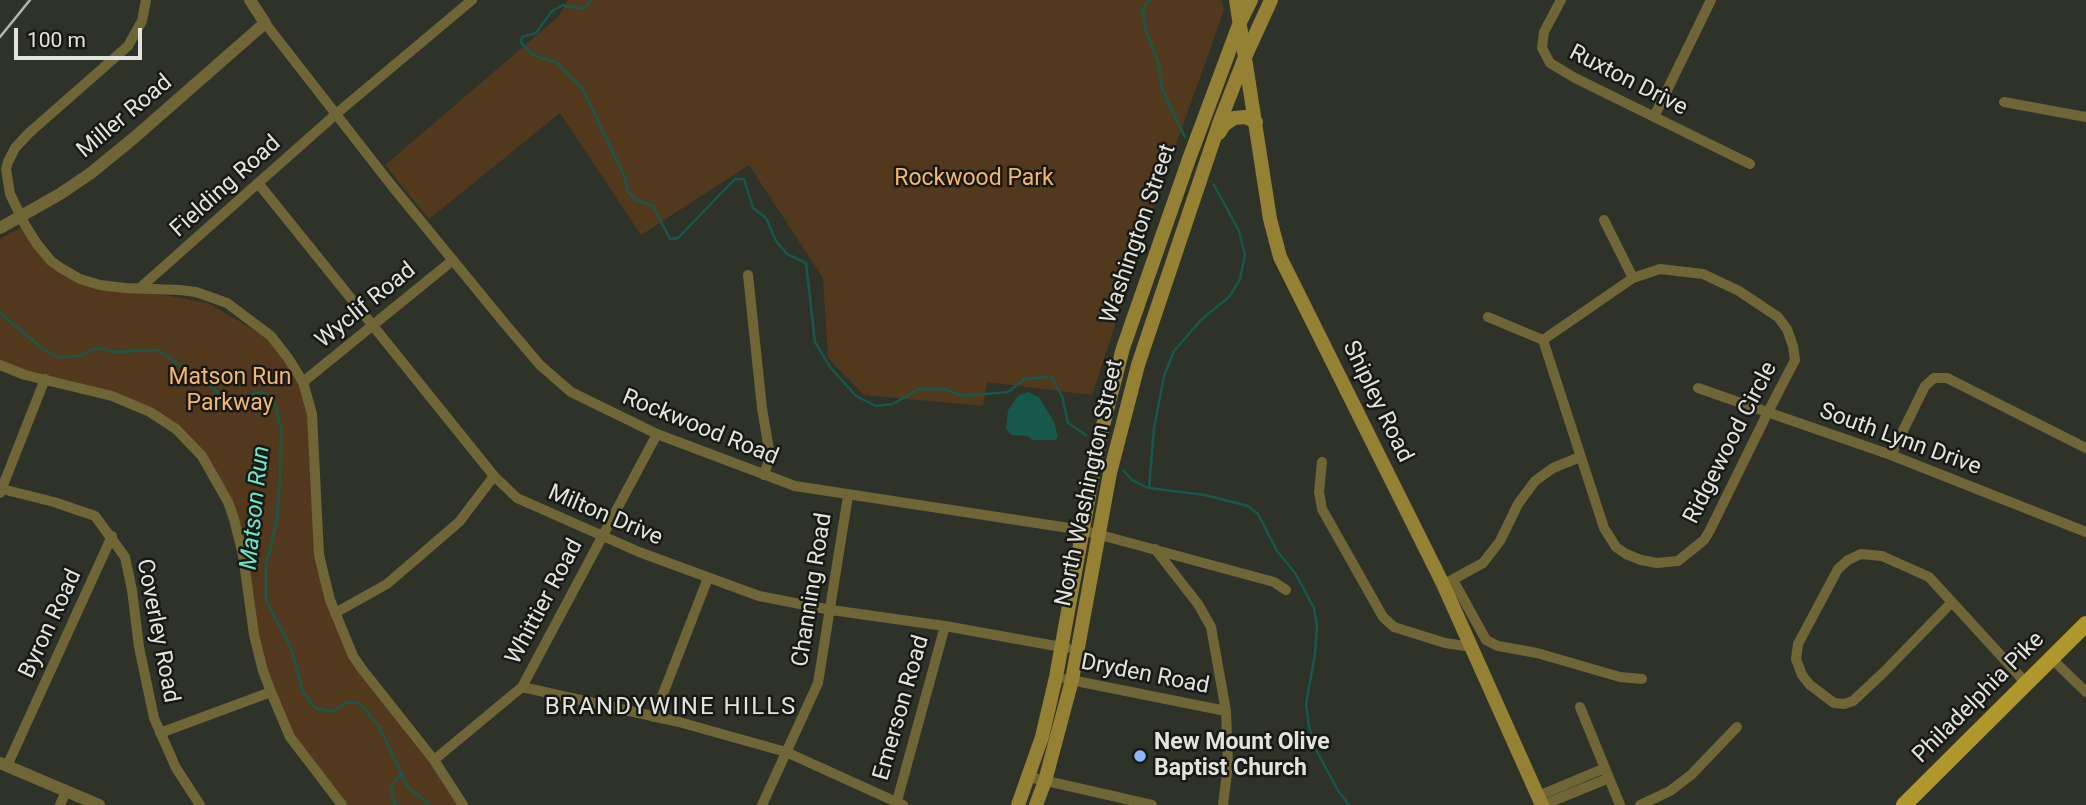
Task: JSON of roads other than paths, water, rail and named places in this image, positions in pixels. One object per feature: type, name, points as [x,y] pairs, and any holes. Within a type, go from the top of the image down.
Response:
[{"type":"main road","name":"Shipley Road","points":[[1236,0],[1270,219],[1280,257],[1448,582],[1472,647],[1541,802]]},
{"type":"main road","name":"Washington Street","points":[[1082,530],[1099,441],[1123,348],[1189,159],[1240,22],[1251,0]]},
{"type":"main road","points":[[1245,57],[1270,0]]},
{"type":"main road","name":"North Washington Street","points":[[1036,805],[1072,680],[1116,448],[1138,365],[1205,165],[1245,57]]},
{"type":"main road","points":[[1212,145],[1224,125],[1231,119],[1242,117],[1256,122]]},
{"type":"main road","name":"North Washington Street","points":[[1018,805],[1042,737],[1056,677],[1082,530]]},
{"type":"main road","name":"Philadelphia Pike","points":[[1903,805],[2086,624]]},
{"type":"street","points":[[146,0],[142,21],[128,46],[29,133],[10,155],[6,169],[7,185],[20,216],[43,252],[70,274],[100,285],[196,292],[227,303],[271,336],[303,382],[312,414],[321,568],[335,613],[362,669],[434,760],[463,805]]},
{"type":"street","points":[[250,0],[265,23]]},
{"type":"street","name":"Fielding Road","points":[[141,287],[336,114],[471,0]]},
{"type":"street","name":"Ruxton Drive","points":[[1561,0],[1544,32],[1542,48],[1550,63],[1574,78],[1750,164]]},
{"type":"street","points":[[1654,117],[1711,0]]},
{"type":"street","name":"Miller Road","points":[[0,228],[77,183],[101,165],[265,23]]},
{"type":"street","name":"Rockwood Road","points":[[265,23],[532,356],[571,393],[657,434],[794,486],[1082,530],[1274,582],[1286,590]]},
{"type":"street","points":[[2004,103],[2086,117]]},
{"type":"street","name":"Milton Drive","points":[[258,183],[494,476],[517,498],[639,552],[778,601],[945,626],[1078,650]]},
{"type":"street","points":[[1604,220],[1633,278]]},
{"type":"street","name":"Wyclif Road","points":[[303,382],[453,260]]},
{"type":"street","name":"Ridgewood Circle","points":[[1660,269],[1703,274],[1740,291],[1778,317],[1787,329],[1795,360],[1710,530],[1704,540],[1678,561],[1640,561],[1616,547],[1604,528],[1542,340],[1633,278],[1660,269]]},
{"type":"street","points":[[748,275],[762,408],[770,456],[764,475]]},
{"type":"street","points":[[1488,317],[1542,340]]},
{"type":"street","points":[[0,365],[26,375],[112,396],[150,412],[176,429],[202,456],[228,502],[237,528],[254,635],[271,692],[290,737],[342,805]]},
{"type":"street","points":[[1891,455],[1925,386],[1934,378],[1947,378],[2086,448]]},
{"type":"street","points":[[1,491],[45,379]]},
{"type":"street","name":"South Lynn Drive","points":[[1698,388],[1891,455],[2086,532]]},
{"type":"street","name":"Whittier Road","points":[[434,760],[522,687],[657,434]]},
{"type":"street","points":[[1580,457],[1553,468],[1535,481],[1518,504],[1500,541],[1483,563],[1448,582],[1486,640],[1498,646],[1537,653],[1619,677],[1642,679]]},
{"type":"street","points":[[1322,462],[1319,492],[1322,509],[1383,618],[1394,627],[1444,643],[1472,647]]},
{"type":"street","points":[[335,613],[387,584],[459,522],[494,476]]},
{"type":"street","name":"Coverley Road","points":[[1,491],[54,502],[95,516],[125,556],[154,718],[176,768],[200,805]]},
{"type":"street","name":"Channing Road","points":[[762,805],[818,683],[848,495]]},
{"type":"street","name":"Byron Road","points":[[4,764],[111,536]]},
{"type":"street","points":[[1155,549],[1198,604],[1211,627],[1226,711],[1228,765],[1223,805]]},
{"type":"street","points":[[1952,602],[1853,701],[1833,703],[1801,675],[1796,659],[1798,644],[1838,569],[1848,559],[1861,554],[1882,556],[1929,577],[1952,602],[2026,683]]},
{"type":"street","points":[[654,717],[708,578]]},
{"type":"street","name":"Emerson Road","points":[[900,803],[945,626]]},
{"type":"street","points":[[2051,658],[2086,692]]},
{"type":"street","name":"Dryden Road","points":[[1056,677],[1226,711]]},
{"type":"street","points":[[522,687],[679,722],[786,752],[900,803]]},
{"type":"street","points":[[160,733],[271,692]]},
{"type":"street","points":[[1580,707],[1620,805]]},
{"type":"street","points":[[1640,805],[1670,791],[1691,775],[1737,727]]},
{"type":"street","points":[[4,764],[99,805]]},
{"type":"street","points":[[1541,802],[1607,773]]},
{"type":"street","points":[[1029,777],[1152,805]]},
{"type":"street","points":[[60,805],[66,791]]},
{"type":"water","points":[[1028,392],[1039,397],[1054,422],[1058,436],[1056,440],[1032,440],[1028,436],[1011,435],[1006,429],[1008,410],[1019,395]]},
{"type":"waterway","points":[[590,0],[587,6],[580,9],[563,5],[552,11],[536,33],[522,37],[521,43],[535,56],[556,62],[582,88],[625,177],[628,192],[635,199],[653,206],[670,239],[678,238],[735,179],[744,179],[753,208],[766,218],[776,241],[787,254],[806,263],[815,342],[830,367],[856,396],[876,406],[893,404],[919,389],[943,389],[964,396],[1008,392],[1025,379],[1051,376],[1062,396],[1068,423],[1086,435]]},
{"type":"waterway","points":[[1150,0],[1143,8],[1145,28],[1159,65],[1162,89],[1185,137]]},
{"type":"waterway","points":[[1214,185],[1239,231],[1245,255],[1240,279],[1229,297],[1201,320],[1174,351],[1164,376],[1154,428],[1149,488],[1205,495],[1248,506],[1258,514],[1277,551],[1295,573],[1314,608],[1317,626],[1315,654],[1306,704],[1309,726],[1316,750],[1349,805]]},
{"type":"waterway","name":"Matson Run","points":[[0,313],[43,349],[58,357],[80,356],[100,348],[114,352],[158,350],[215,389],[225,401],[240,404],[259,392],[265,393],[274,402],[281,428],[280,481],[277,517],[266,562],[266,600],[291,648],[303,692],[315,708],[332,712],[346,703],[355,702],[362,706],[378,725],[408,787],[430,805]]},
{"type":"waterway","points":[[1123,470],[1132,480],[1148,488]]},
{"type":"waterway","name":"Matson Run","points":[[398,805],[393,800],[391,787],[402,773]]},
{"type":"railway","points":[[0,37],[30,0]]},
{"type":"place","name":"New Mount Olive Baptist Church","points":[[1140,756]]},
{"type":"district","name":"BRANDYWINE HILLS","points":[[671,708]]},
{"type":"park label","name":"Rockwood Park","points":[[974,179]]},
{"type":"park label","name":"Matson Run Parkway","points":[[230,391]]}]
